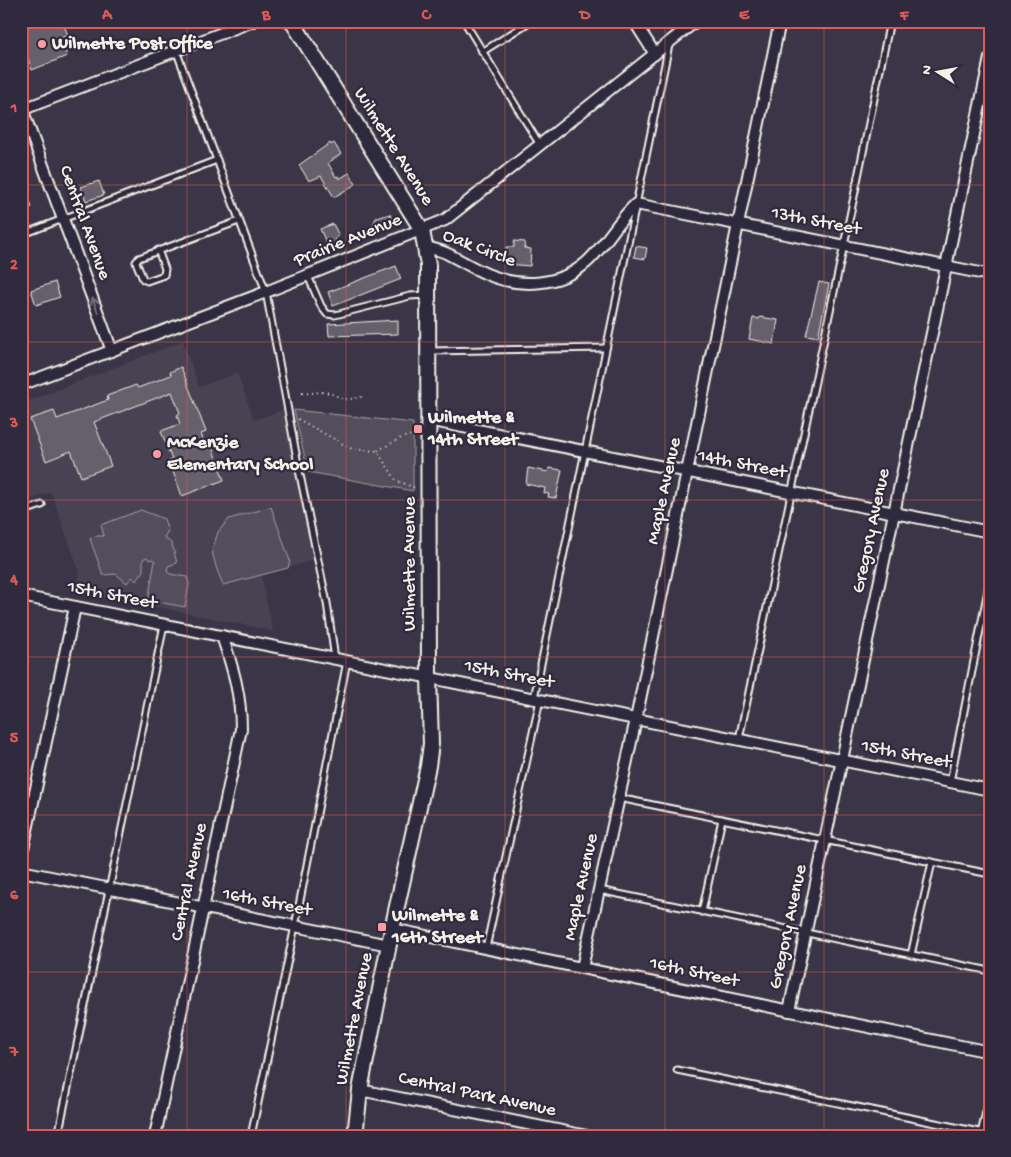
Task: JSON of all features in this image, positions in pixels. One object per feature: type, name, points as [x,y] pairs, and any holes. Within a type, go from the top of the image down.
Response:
[{"type":"street","points":[[21,109],[253,21]]},
{"type":"street","name":"Wilmette Avenue","points":[[292,21],[422,230],[426,247],[428,295],[429,677],[431,744],[360,1090],[355,1136]]},
{"type":"street","points":[[634,21],[655,54]]},
{"type":"street","name":"Prairie Avenue","points":[[21,386],[308,276],[445,220],[696,21]]},
{"type":"street","name":"Maple Avenue","points":[[582,968],[636,719],[780,21]]},
{"type":"street","name":"Gregory Avenue","points":[[789,1011],[990,58]]},
{"type":"street","name":"Central Avenue","points":[[21,109],[112,351]]},
{"type":"street","name":"13th Street","points":[[636,204],[990,274]]},
{"type":"street","name":"Oak Circle","points":[[426,247],[446,253],[474,268],[507,281],[536,283],[550,281],[564,277],[587,262],[599,250],[627,212],[636,204]]},
{"type":"street","name":"14th Street","points":[[428,420],[990,532]]},
{"type":"street","name":"15th Street","points":[[21,596],[990,790]]},
{"type":"street","points":[[21,858],[74,607]]},
{"type":"street","name":"Central Avenue","points":[[155,1136],[241,729],[236,680],[222,636]]},
{"type":"street","name":"16th Street","points":[[21,871],[389,945]]},
{"type":"street","name":"16th Street","points":[[392,929],[990,1052]]},
{"type":"street","name":"Central Park Avenue","points":[[360,1090],[587,1136]]},
{"type":"street","points":[[984,1134],[990,1106]]},
{"type":"lane","points":[[464,21],[540,145]]},
{"type":"lane","points":[[482,52],[531,21]]},
{"type":"lane","points":[[739,739],[890,21]]},
{"type":"lane","points":[[486,948],[669,42]]},
{"type":"lane","points":[[176,50],[266,292],[288,416],[327,602],[335,659]]},
{"type":"lane","points":[[21,235],[217,160]]},
{"type":"lane","points":[[158,250],[165,269],[164,275],[147,281],[143,278],[136,262],[138,258],[158,250],[239,221]]},
{"type":"lane","points":[[308,276],[320,306],[327,314],[335,315],[410,296],[428,295]]},
{"type":"lane","points":[[428,351],[606,348]]},
{"type":"lane","points":[[21,512],[42,505]]},
{"type":"lane","points":[[950,782],[990,580]]},
{"type":"lane","points":[[58,1136],[164,625]]},
{"type":"lane","points":[[251,1136],[295,926],[347,661]]},
{"type":"lane","points":[[619,798],[990,874]]},
{"type":"lane","points":[[702,912],[722,819]]},
{"type":"lane","points":[[911,955],[932,862]]},
{"type":"lane","points":[[599,890],[990,971]]},
{"type":"lane","points":[[678,1070],[984,1134]]},
{"type":"path","points":[[302,393],[312,394],[320,391],[350,400],[357,397],[364,398]]},
{"type":"path","points":[[288,416],[292,416],[325,432],[352,449],[377,451],[401,438],[415,434]]},
{"type":"path","points":[[377,451],[396,480],[415,488]]},
{"type":"shaded area","name":"McKenzie Elementary School","points":[[183,341],[199,387],[237,373],[254,420],[283,410],[313,560],[261,575],[273,631],[76,590],[80,573],[51,492],[26,501],[21,488],[21,404]]},
{"type":"shaded area","points":[[294,410],[413,423],[413,491],[308,472]]},
{"type":"shaded area","points":[[271,507],[290,561],[288,568],[223,585],[212,551],[218,532],[229,519]]},
{"type":"shaded area","points":[[141,510],[164,519],[168,531],[164,537],[172,544],[177,563],[168,566],[167,571],[170,574],[187,577],[189,584],[185,607],[148,600],[155,561],[153,559],[149,560],[147,557],[143,559],[143,571],[136,581],[132,577],[127,583],[116,574],[103,575],[90,539],[95,536],[104,536],[101,525]]},
{"type":"building","name":"Wilmette Post Office","points":[[21,21],[62,21],[68,35],[60,38],[67,56],[32,70],[25,50],[21,52]]},
{"type":"building","points":[[330,143],[331,145],[334,143],[341,154],[328,163],[336,177],[338,176],[339,179],[349,173],[356,184],[334,197],[321,176],[309,181],[299,165]]},
{"type":"building","points":[[21,181],[32,207],[21,212]]},
{"type":"building","points":[[99,181],[104,195],[86,201],[81,187]]},
{"type":"building","points":[[390,214],[395,225],[374,233],[371,226],[376,218]]},
{"type":"building","points":[[333,224],[339,236],[335,238],[338,244],[329,249],[320,229]]},
{"type":"building","points":[[514,241],[525,242],[524,248],[531,249],[530,266],[505,264],[506,247],[514,247]]},
{"type":"building","points":[[636,246],[647,248],[645,259],[634,257]]},
{"type":"building","points":[[396,266],[401,279],[333,306],[328,292]]},
{"type":"building","points":[[55,282],[60,297],[36,305],[31,290]]},
{"type":"building","points":[[819,282],[829,284],[818,337],[806,335]]},
{"type":"building","points":[[760,317],[778,320],[774,344],[749,339],[753,318],[759,319]]},
{"type":"building","points":[[398,320],[398,334],[329,336],[328,324]]},
{"type":"building","points":[[181,367],[206,432],[201,434],[207,449],[212,447],[224,480],[182,496],[169,461],[172,460],[161,431],[180,424],[177,415],[180,413],[172,392],[94,422],[111,466],[81,477],[71,451],[46,461],[30,419],[54,411],[57,419],[108,400],[107,396],[136,385],[138,388],[171,375],[170,372]]},
{"type":"building","points":[[528,468],[548,472],[549,468],[562,470],[556,498],[548,497],[549,494],[544,493],[545,488],[526,484]]},
{"type":"place","name":"Wilmette Post Office","points":[[42,44]]},
{"type":"place","name":"Wilmette & 14th Street","points":[[418,429]]},
{"type":"place","name":"McKenzie Elementary School","points":[[157,454]]},
{"type":"place","name":"Wilmette & 16th Street","points":[[382,927]]}]
